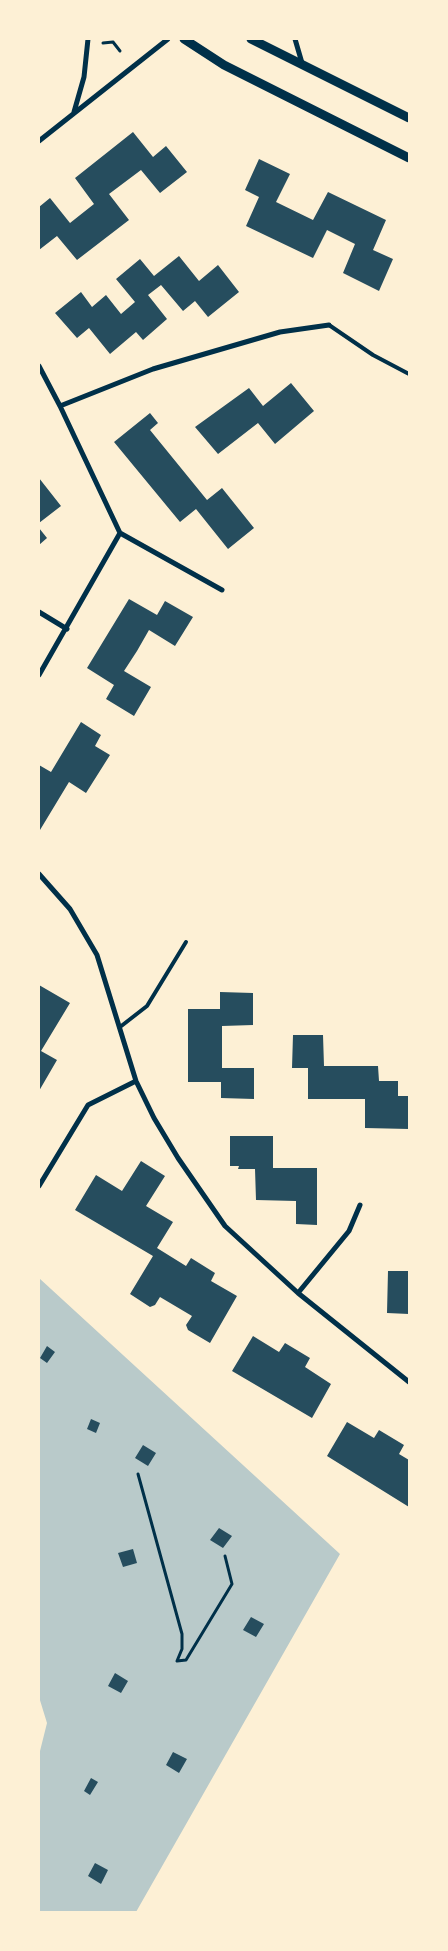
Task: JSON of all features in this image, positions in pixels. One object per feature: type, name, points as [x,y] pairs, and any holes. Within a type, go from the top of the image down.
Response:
[{"type":"street","points":[[74,112],[84,77],[88,39]]},
{"type":"street","points":[[39,141],[168,39]]},
{"type":"street","points":[[184,39],[224,65],[409,158]]},
{"type":"street","points":[[251,39],[409,118]]},
{"type":"street","points":[[295,39],[302,63]]},
{"type":"street","points":[[60,406],[153,369],[280,332],[329,325]]},
{"type":"street","points":[[39,366],[120,533],[222,590]]},
{"type":"street","points":[[39,675],[67,629],[120,533]]},
{"type":"street","points":[[39,612],[67,629]]},
{"type":"street","points":[[39,874],[70,910],[97,955],[136,1081],[154,1118],[178,1158],[225,1226],[298,1293],[409,1382]]},
{"type":"street","points":[[39,1186],[88,1105],[136,1081]]},
{"type":"street","points":[[298,1293],[349,1231],[360,1205]]},
{"type":"lane","points":[[329,325],[373,355],[409,374]]},
{"type":"lane","points":[[120,1027],[147,1006],[186,942]]},
{"type":"path","points":[[115,39],[113,42],[120,50]]},
{"type":"path","points":[[138,1474],[182,1634],[183,1642],[177,1661],[186,1660],[232,1584],[225,1556]]},
{"type":"shaded area","points":[[39,1278],[340,1554],[136,1912],[39,1912],[39,1755],[47,1723],[39,1697]]},
{"type":"building","points":[[133,132],[153,157],[166,146],[187,172],[160,193],[141,170],[109,194],[129,220],[77,260],[57,236],[39,250],[39,207],[50,198],[70,223],[94,204],[75,178]]},
{"type":"building","points":[[259,159],[290,174],[276,202],[313,220],[328,192],[386,220],[373,250],[393,259],[379,291],[343,273],[355,244],[327,230],[313,258],[246,226],[259,197],[245,190]]},
{"type":"building","points":[[179,256],[199,281],[218,265],[239,292],[208,317],[195,301],[183,311],[161,285],[148,295],[167,319],[143,340],[136,332],[110,354],[89,328],[77,338],[55,313],[81,292],[92,307],[106,295],[121,314],[135,302],[116,279],[140,259],[154,276]]},
{"type":"building","points":[[291,383],[314,411],[275,444],[258,423],[218,454],[195,427],[249,388],[263,406]]},
{"type":"building","points":[[150,413],[158,423],[150,430],[207,500],[222,488],[254,528],[228,549],[196,509],[180,522],[114,442]]},
{"type":"building","points":[[39,478],[61,506],[39,523]]},
{"type":"building","points":[[39,528],[47,538],[39,545]]},
{"type":"building","points":[[129,599],[157,615],[165,601],[193,617],[175,646],[149,630],[124,671],[151,687],[134,716],[106,699],[114,685],[87,668]]},
{"type":"building","points":[[81,722],[101,735],[95,746],[110,755],[86,793],[69,782],[40,830],[39,765],[51,772]]},
{"type":"building","points":[[39,985],[70,1003],[41,1051],[57,1060],[39,1091]]},
{"type":"building","points":[[220,992],[253,993],[253,1025],[222,1026],[222,1068],[254,1068],[254,1099],[221,1098],[221,1082],[188,1082],[188,1009],[220,1009]]},
{"type":"building","points":[[293,1035],[323,1035],[324,1066],[378,1066],[379,1081],[398,1081],[398,1096],[409,1096],[409,1129],[365,1128],[365,1099],[308,1099],[308,1068],[292,1068]]},
{"type":"building","points":[[230,1136],[273,1136],[273,1168],[317,1168],[317,1225],[296,1224],[296,1201],[256,1200],[255,1169],[238,1169],[239,1166],[230,1166]]},
{"type":"building","points":[[141,1161],[165,1176],[146,1206],[173,1222],[157,1248],[186,1266],[191,1258],[215,1273],[211,1281],[237,1296],[210,1343],[188,1330],[186,1325],[192,1316],[160,1297],[155,1305],[150,1307],[130,1294],[153,1256],[75,1210],[96,1175],[122,1191]]},
{"type":"building","points":[[388,1271],[409,1271],[409,1314],[387,1313]]},
{"type":"building","points":[[253,1336],[279,1352],[285,1343],[310,1358],[305,1367],[331,1384],[312,1418],[232,1371]]},
{"type":"building","points":[[47,1346],[55,1352],[47,1363],[40,1358]]},
{"type":"building","points":[[91,1419],[100,1423],[96,1433],[87,1429]]},
{"type":"building","points":[[347,1422],[374,1438],[379,1430],[404,1445],[399,1454],[409,1460],[409,1507],[327,1456]]},
{"type":"building","points":[[143,1445],[156,1453],[148,1466],[135,1458]]},
{"type":"building","points":[[219,1528],[232,1536],[223,1548],[210,1540]]},
{"type":"building","points":[[133,1549],[137,1563],[123,1567],[118,1553]]},
{"type":"building","points":[[251,1617],[264,1624],[256,1637],[243,1630]]},
{"type":"building","points":[[115,1673],[128,1681],[121,1693],[108,1686]]},
{"type":"building","points":[[173,1752],[187,1759],[179,1773],[166,1765]]},
{"type":"building","points":[[91,1778],[98,1782],[90,1795],[84,1791]]},
{"type":"building","points":[[95,1863],[108,1870],[101,1884],[88,1876]]}]
